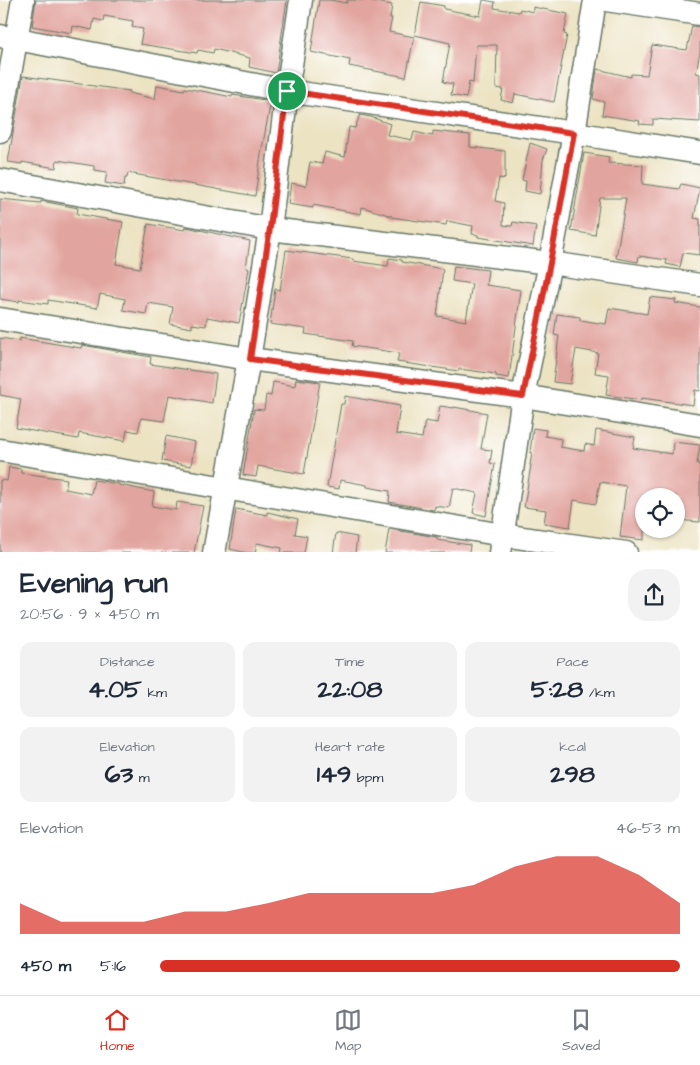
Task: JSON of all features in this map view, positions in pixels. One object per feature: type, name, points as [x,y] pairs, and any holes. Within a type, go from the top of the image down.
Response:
[{"type":"street","points":[[0,131],[8,38],[23,0]]},
{"type":"street","points":[[214,552],[250,359],[301,0]]},
{"type":"street","points":[[501,544],[523,396],[574,133],[595,0]]},
{"type":"street","points":[[606,0],[700,14]]},
{"type":"street","points":[[8,38],[287,91],[574,133],[700,154]]},
{"type":"street","points":[[0,180],[270,228],[550,263],[700,285]]},
{"type":"street","points":[[0,319],[250,359],[523,396],[700,425]]},
{"type":"street","points":[[0,450],[225,489],[501,544],[626,552]]},
{"type":"building","points":[[36,0],[287,0],[276,73],[249,67],[250,58],[214,49],[213,53],[198,50],[197,53],[140,44],[143,29],[132,27],[133,21],[104,16],[103,21],[94,19],[92,30],[73,26],[72,33],[32,26]]},
{"type":"building","points":[[319,0],[347,3],[347,0],[368,0],[392,5],[389,32],[414,37],[406,77],[349,66],[350,60],[311,52]]},
{"type":"building","points":[[483,0],[495,2],[494,8],[519,12],[520,9],[533,12],[533,7],[568,14],[564,34],[567,35],[554,102],[515,94],[513,103],[501,100],[503,89],[496,88],[497,45],[476,45],[473,83],[469,82],[466,98],[451,95],[453,84],[443,82],[450,43],[415,35],[421,2],[444,6],[444,9],[480,16]]},
{"type":"building","points":[[692,26],[700,27],[700,51],[696,73],[700,74],[700,122],[653,119],[653,125],[639,124],[640,121],[602,115],[604,102],[593,99],[597,69],[631,77],[631,74],[647,75],[652,45],[687,50]]},
{"type":"building","points":[[23,76],[130,91],[129,93],[155,99],[157,85],[271,101],[255,196],[128,173],[124,186],[105,183],[107,172],[94,170],[94,166],[57,160],[56,168],[22,162],[22,164],[8,162]]},
{"type":"building","points":[[360,115],[390,124],[387,135],[412,140],[414,132],[433,136],[433,131],[470,135],[470,147],[505,151],[505,179],[499,178],[495,201],[504,203],[503,225],[512,226],[513,222],[536,226],[533,246],[478,237],[478,235],[472,234],[473,226],[447,221],[446,225],[391,217],[362,207],[361,214],[313,205],[313,208],[288,204],[291,183],[306,186],[310,162],[322,164],[325,152],[345,157],[349,127],[355,128]]},
{"type":"building","points":[[530,143],[547,149],[543,160],[540,194],[525,191],[526,181],[522,180]]},
{"type":"building","points":[[584,153],[609,157],[608,163],[643,165],[642,184],[679,189],[681,184],[700,188],[694,218],[700,219],[700,255],[683,253],[680,267],[666,264],[667,260],[639,256],[638,262],[616,258],[626,198],[600,198],[595,235],[571,231]]},
{"type":"building","points":[[0,199],[41,203],[41,201],[78,208],[77,214],[123,222],[116,264],[140,268],[148,224],[185,230],[186,227],[250,241],[246,268],[249,269],[239,323],[207,317],[206,326],[192,324],[192,328],[170,324],[173,307],[148,303],[146,314],[123,310],[125,299],[100,294],[97,308],[48,300],[48,304],[0,299]]},
{"type":"building","points":[[286,250],[388,266],[389,258],[443,269],[437,316],[466,321],[472,284],[452,281],[454,266],[488,270],[486,285],[521,290],[509,378],[496,376],[496,374],[397,362],[399,353],[352,346],[353,341],[305,334],[306,329],[270,324],[275,289],[280,290]]},
{"type":"building","points":[[650,297],[676,300],[675,303],[700,307],[700,391],[695,390],[693,405],[606,395],[609,375],[595,373],[598,353],[576,349],[570,384],[553,382],[559,336],[554,335],[557,314],[580,317],[580,320],[606,324],[609,308],[647,314]]},
{"type":"building","points":[[0,338],[20,341],[20,338],[81,348],[82,345],[151,357],[150,364],[216,374],[212,403],[169,395],[164,421],[141,418],[138,432],[127,430],[125,441],[79,433],[78,439],[16,428],[21,399],[0,395]]},
{"type":"building","points":[[296,379],[320,382],[304,474],[258,466],[256,477],[243,475],[254,409],[264,410],[266,395],[271,396],[273,382],[295,386]]},
{"type":"building","points":[[345,396],[400,406],[396,434],[422,438],[425,421],[437,423],[440,406],[487,413],[481,449],[492,450],[490,463],[495,464],[486,516],[473,513],[477,493],[453,488],[449,508],[435,506],[434,510],[389,502],[390,491],[367,487],[367,485],[340,480],[339,489],[327,487],[341,404],[344,404]]},
{"type":"building","points":[[533,428],[546,430],[545,436],[561,439],[560,447],[584,451],[585,444],[594,446],[596,430],[635,437],[633,448],[672,454],[673,442],[700,445],[697,464],[700,464],[700,522],[685,521],[685,488],[635,488],[635,538],[644,538],[644,540],[620,537],[626,486],[600,482],[596,504],[574,500],[570,527],[544,523],[546,510],[524,507],[531,465],[532,453],[530,453]]},
{"type":"building","points":[[166,436],[195,442],[191,466],[162,461]]},
{"type":"building","points":[[9,467],[21,469],[21,473],[67,479],[65,489],[91,494],[94,480],[154,492],[152,506],[176,510],[177,502],[203,506],[194,552],[0,552],[0,480],[7,481]]},
{"type":"building","points":[[236,509],[267,515],[267,512],[298,519],[295,534],[307,536],[304,552],[281,552],[282,548],[257,543],[255,552],[230,549]]},
{"type":"building","points":[[389,529],[470,545],[469,552],[385,552]]},
{"type":"building","points":[[336,533],[357,537],[355,552],[333,552]]},
{"type":"route","points":[[287,91],[574,133],[523,396],[250,359],[270,228],[287,91]]}]
